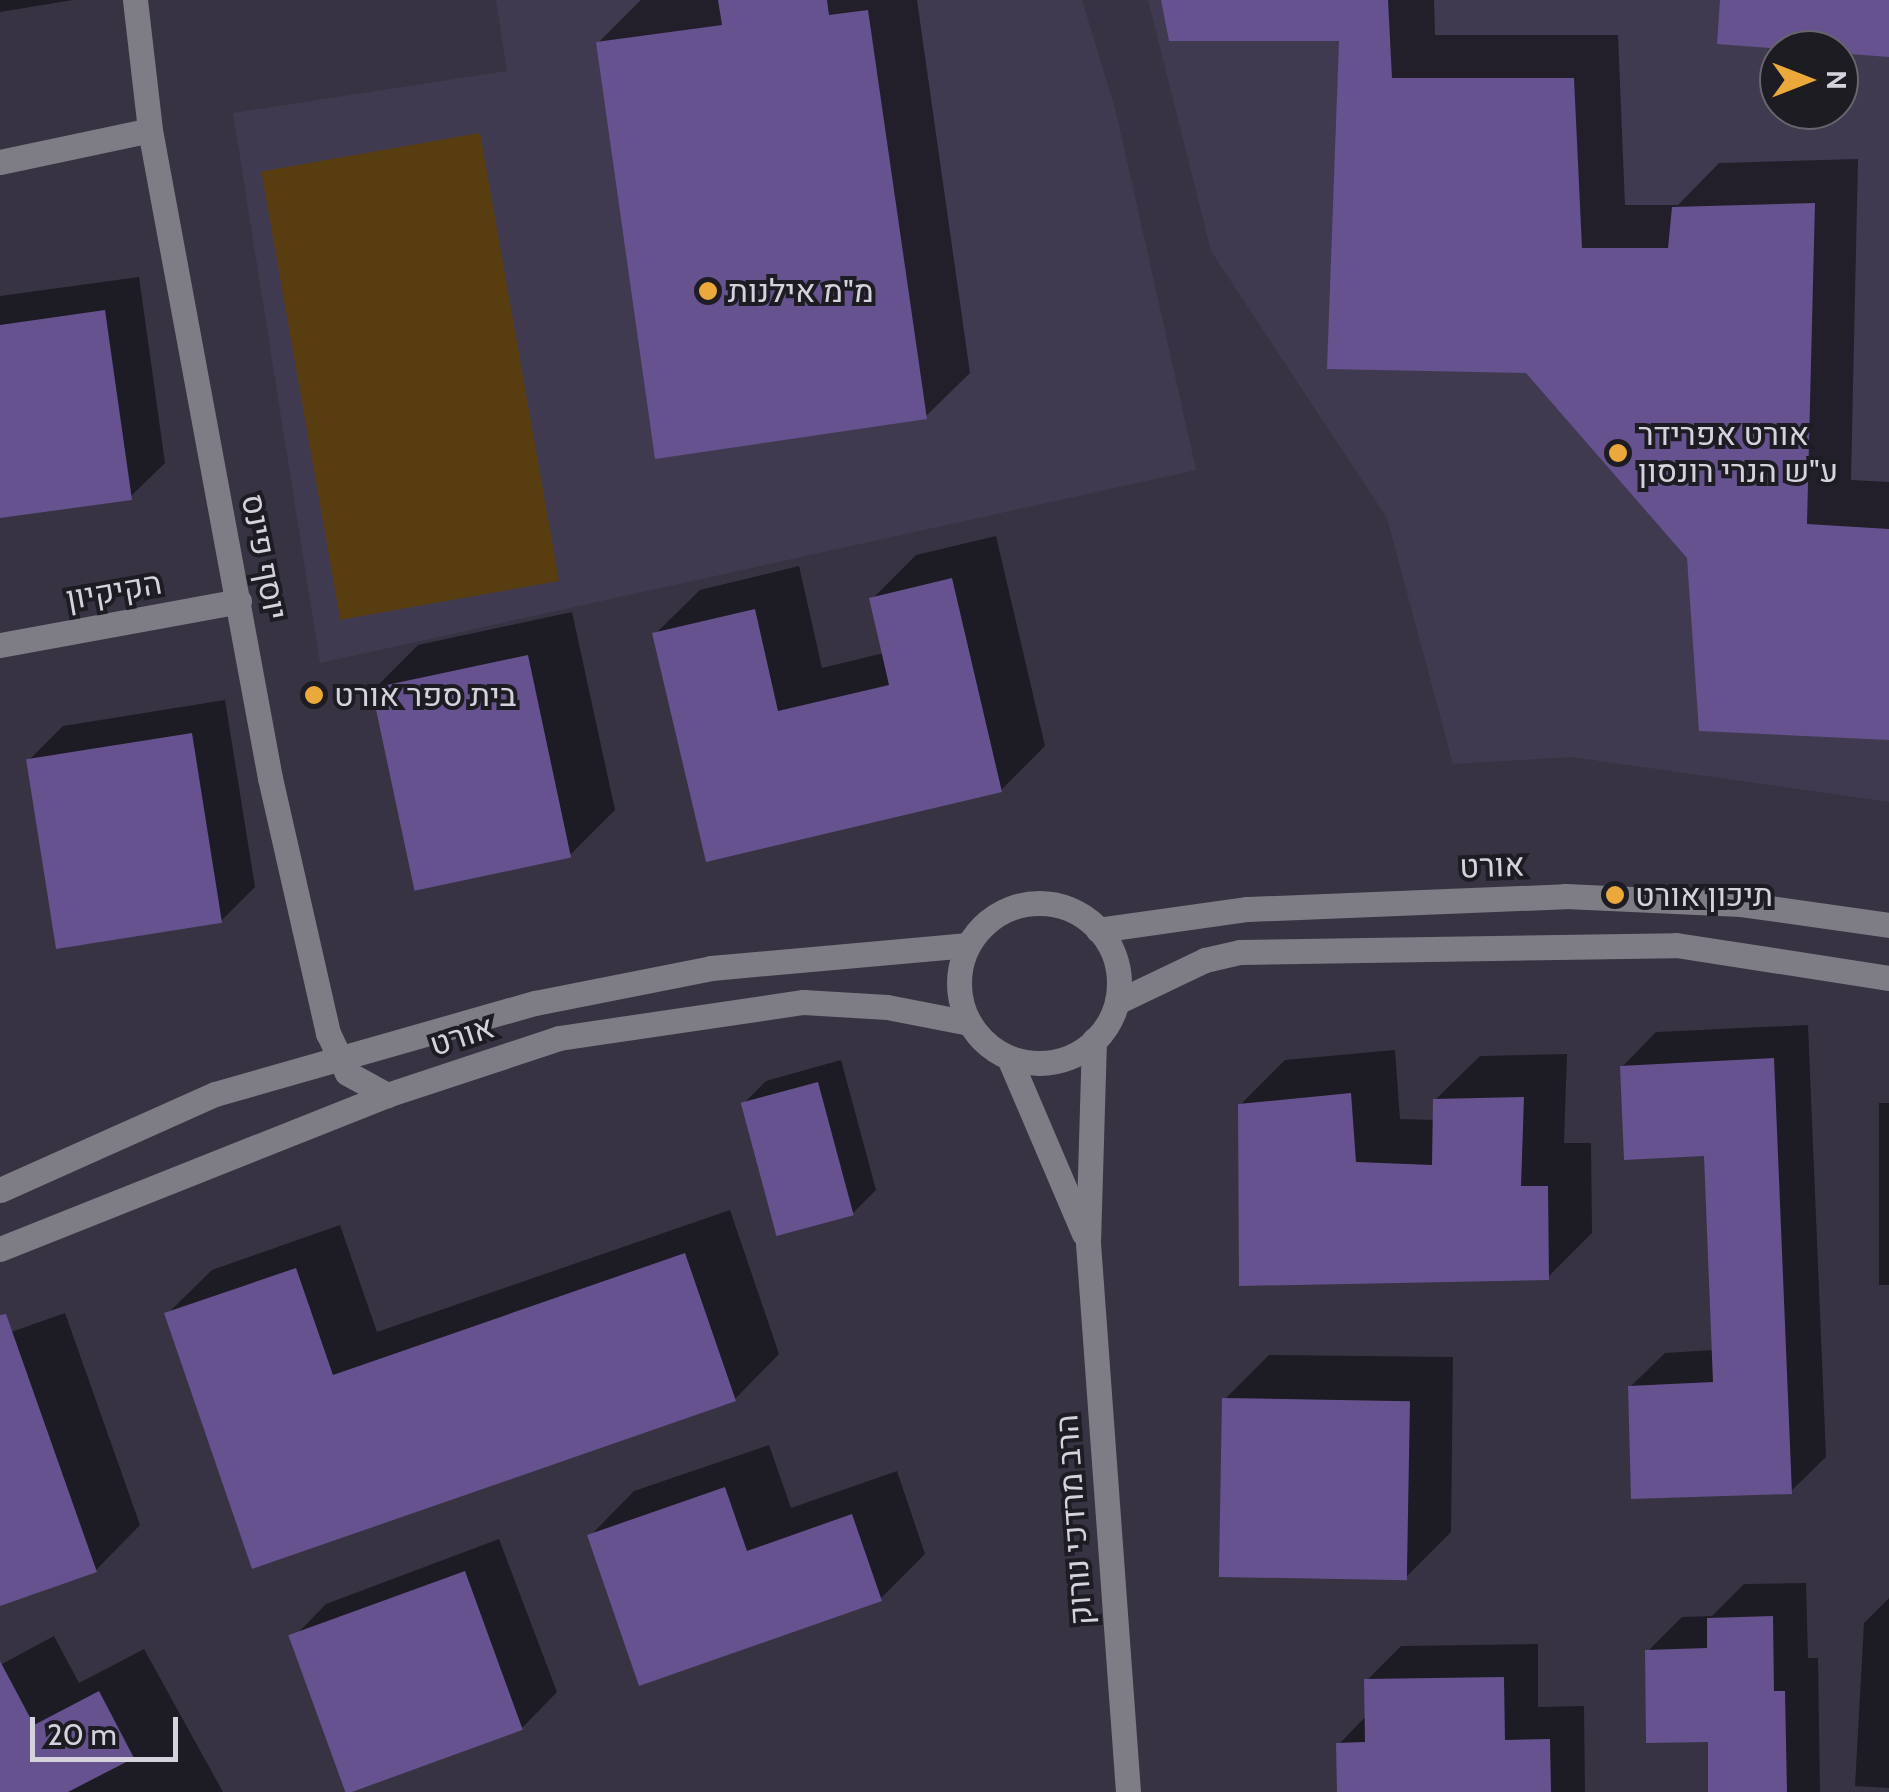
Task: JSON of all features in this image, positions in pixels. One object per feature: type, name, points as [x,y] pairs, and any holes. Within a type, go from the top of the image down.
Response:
[{"type":"street","name":"יוסף פינס","points":[[135,0],[150,130],[270,778],[334,1056]]},
{"type":"street","points":[[0,162],[150,130]]},
{"type":"street","name":"הקיקיון","points":[[0,645],[239,601]]},
{"type":"street","name":"אורט","points":[[1098,930],[1248,909],[1565,896],[1742,904],[1889,926]]},
{"type":"street","points":[[1029,903],[1078,914],[1098,930],[1116,962],[1117,1002],[1094,1040],[1054,1062],[1009,1058],[970,1024],[960,998],[968,945],[1004,910],[1029,903]]},
{"type":"street","name":"אורט","points":[[0,1190],[214,1094],[334,1056],[535,1003],[711,968],[968,945]]},
{"type":"street","points":[[1117,1002],[1205,960],[1280,951],[1676,945],[1889,978]]},
{"type":"street","name":"אורט","points":[[0,1249],[387,1095],[559,1038],[717,1010],[803,1002],[887,1007],[970,1024]]},
{"type":"street","name":"הרב מרדכי נורוק","points":[[1094,1040],[1088,1243],[1128,1792]]},
{"type":"street","points":[[334,1056],[347,1073],[387,1095]]},
{"type":"street","name":"הרב מרדכי נורוק","points":[[1009,1058],[1088,1243]]},
{"type":"shaded area","name":"מ\"מ אילנות","points":[[496,0],[1082,0],[1116,112],[1196,470],[320,663],[233,113],[507,71]]},
{"type":"shaded area","name":"אורט אפרידר ע\"ש הנרי רונסון","points":[[1148,0],[1889,0],[1889,802],[1572,757],[1453,764],[1387,518],[1211,251]]},
{"type":"shaded area","points":[[480,133],[559,581],[340,620],[261,172]]},
{"type":"building","points":[[718,0],[827,0],[829,15],[868,10],[927,419],[655,459],[596,42],[722,25]]},
{"type":"building","points":[[1161,0],[1388,0],[1392,78],[1574,78],[1582,248],[1668,248],[1672,207],[1815,203],[1807,524],[1889,529],[1889,740],[1699,731],[1687,558],[1526,373],[1327,369],[1339,41],[1169,41]]},
{"type":"building","points":[[1720,0],[1889,0],[1889,57],[1859,55],[1859,30],[1759,30],[1759,47],[1717,44]]},
{"type":"building","points":[[105,310],[132,500],[0,518],[0,325]]},
{"type":"building","points":[[952,578],[1002,792],[706,862],[652,633],[755,609],[778,711],[889,685],[869,598]]},
{"type":"building","points":[[528,655],[571,857],[415,891],[371,688]]},
{"type":"building","points":[[192,733],[222,923],[56,949],[26,759]]},
{"type":"building","points":[[1774,1058],[1792,1494],[1631,1499],[1628,1386],[1713,1382],[1704,1156],[1624,1160],[1620,1066]]},
{"type":"building","points":[[818,1082],[854,1215],[776,1236],[741,1103]]},
{"type":"building","points":[[1351,1093],[1356,1162],[1432,1165],[1433,1099],[1524,1097],[1521,1186],[1548,1186],[1549,1280],[1239,1286],[1238,1104]]},
{"type":"building","points":[[685,1253],[736,1401],[252,1569],[164,1313],[296,1268],[333,1375]]},
{"type":"building","points":[[6,1314],[97,1572],[0,1606],[0,1315]]},
{"type":"building","points":[[1222,1398],[1410,1401],[1407,1580],[1219,1577]]},
{"type":"building","points":[[725,1487],[747,1551],[852,1514],[882,1601],[639,1686],[587,1535]]},
{"type":"building","points":[[465,1571],[523,1730],[345,1792],[288,1635]]},
{"type":"building","points":[[1773,1616],[1774,1691],[1785,1691],[1787,1792],[1708,1792],[1708,1742],[1646,1743],[1645,1650],[1707,1648],[1707,1618]]},
{"type":"building","points":[[0,1661],[34,1725],[99,1691],[134,1758],[68,1792],[0,1792]]},
{"type":"building","points":[[1504,1677],[1505,1740],[1550,1739],[1551,1792],[1337,1792],[1336,1743],[1365,1742],[1364,1679]]},
{"type":"place","name":"מ\"מ אילנות","points":[[708,291]]},
{"type":"place","name":"אורט אפרידר ע\"ש הנרי רונסון","points":[[1618,453]]},
{"type":"place","name":"בית ספר אורט","points":[[314,695]]},
{"type":"place","name":"תיכון אורט","points":[[1615,895]]}]
